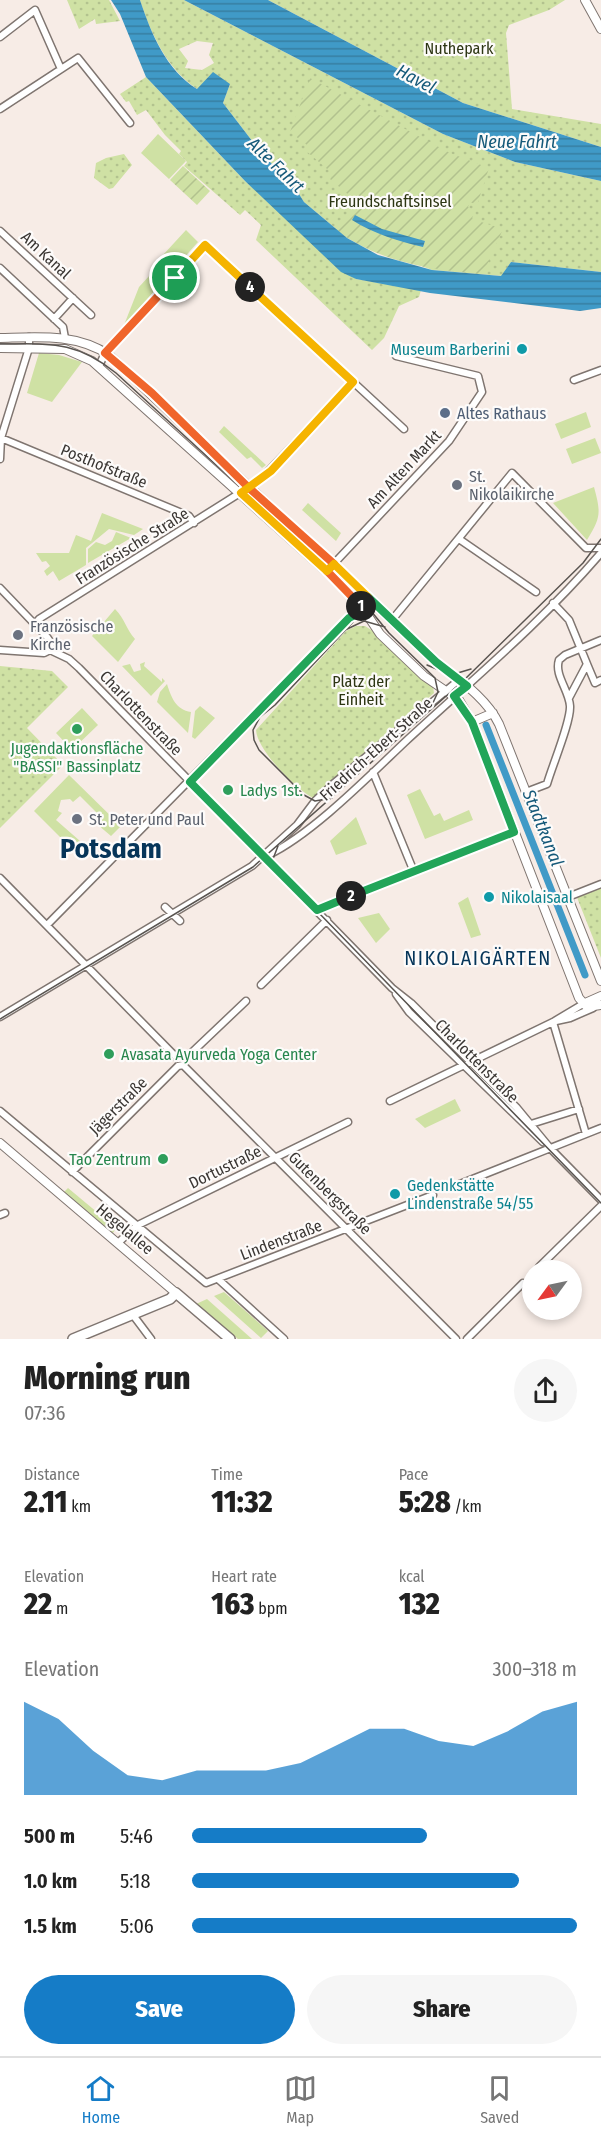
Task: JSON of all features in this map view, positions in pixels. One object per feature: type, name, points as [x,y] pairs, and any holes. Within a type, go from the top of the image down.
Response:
[{"type":"main road","points":[[73,1339],[170,1299],[176,1293]]},
{"type":"main road","name":"Hegelallee","points":[[176,1293],[230,1339]]},
{"type":"street","points":[[585,0],[601,29]]},
{"type":"street","points":[[0,38],[35,10],[61,69]]},
{"type":"street","points":[[0,109],[78,58],[130,123]]},
{"type":"street","name":"Am Kanal","points":[[0,231],[91,315]]},
{"type":"street","points":[[99,366],[105,353],[205,245],[404,429]]},
{"type":"street","points":[[0,268],[63,327],[65,350]]},
{"type":"street","name":"Am Kanal","points":[[54,319],[73,298]]},
{"type":"street","points":[[0,459],[1,438],[29,348],[29,337]]},
{"type":"street","points":[[0,338],[65,338],[105,353],[152,393],[244,491],[356,598],[380,634],[424,676],[454,696],[472,722],[583,1004]]},
{"type":"street","points":[[0,348],[65,350],[82,355],[99,366],[244,491],[334,564],[394,622],[467,686],[493,713],[601,981]]},
{"type":"street","name":"Am Alten Markt","points":[[327,571],[449,441],[482,392],[478,376],[396,356]]},
{"type":"street","points":[[574,380],[601,370]]},
{"type":"street","name":"Französische Straße","points":[[36,624],[244,491],[271,471],[353,382]]},
{"type":"street","name":"Posthofstraße","points":[[1,438],[189,516],[194,523]]},
{"type":"street","points":[[394,622],[512,473],[586,548],[601,548]]},
{"type":"street","points":[[459,539],[536,592]]},
{"type":"street","name":"Friedrich-Ebert-Straße","points":[[1,1015],[278,850],[312,826],[467,686],[601,553]]},
{"type":"street","name":"Charlottenstraße","points":[[0,588],[36,624],[51,643],[51,650],[69,659],[79,668],[392,988],[411,1003],[471,1062],[601,1200]]},
{"type":"street","points":[[553,603],[569,620],[595,682],[601,680]]},
{"type":"street","points":[[47,925],[119,859],[219,751],[349,618],[357,614],[366,614],[394,622]]},
{"type":"street","points":[[526,792],[547,784],[570,713],[569,698],[558,664],[563,656],[601,640]]},
{"type":"street","points":[[0,650],[44,653],[51,650]]},
{"type":"street","points":[[569,698],[587,664]]},
{"type":"street","name":"Friedrich-Ebert-Straße","points":[[265,856],[297,825],[315,801],[333,784],[445,691],[457,678]]},
{"type":"street","points":[[472,722],[493,713]]},
{"type":"street","points":[[373,772],[414,872]]},
{"type":"street","points":[[317,910],[514,832]]},
{"type":"street","points":[[0,878],[178,1059],[186,1058],[246,1001]]},
{"type":"street","points":[[568,897],[601,884]]},
{"type":"street","points":[[165,907],[180,921]]},
{"type":"street","points":[[261,985],[327,920]]},
{"type":"street","name":"Charlottenstraße","points":[[392,988],[405,1008],[528,1130],[550,1148]]},
{"type":"street","points":[[390,1101],[553,1022],[601,996]]},
{"type":"street","points":[[583,1004],[597,1006]]},
{"type":"street","points":[[553,1022],[570,1018],[597,1006]]},
{"type":"street","points":[[553,1022],[586,1134]]},
{"type":"street","name":"Jägerstraße","points":[[72,1172],[178,1066],[186,1067]]},
{"type":"street","name":"Gutenbergstraße","points":[[186,1067],[456,1339]]},
{"type":"street","points":[[531,1124],[579,1109]]},
{"type":"street","name":"Hegelallee","points":[[0,1111],[206,1283]]},
{"type":"street","name":"Dortustraße","points":[[118,1243],[136,1226],[348,1122]]},
{"type":"street","points":[[460,1184],[601,1128]]},
{"type":"street","name":"Hegelallee","points":[[0,1143],[176,1293]]},
{"type":"street","name":"Lindenstraße","points":[[206,1283],[433,1195]]},
{"type":"street","points":[[546,1260],[601,1206]]},
{"type":"street","points":[[218,1279],[284,1339]]},
{"type":"street","points":[[467,1339],[522,1284]]},
{"type":"street","points":[[133,1315],[151,1339]]},
{"type":"green space","points":[[67,0],[109,0],[120,21],[96,24],[95,19],[79,29]]},
{"type":"green space","name":"Freundschaftsinsel","points":[[140,0],[184,0],[443,134],[515,162],[601,181],[601,272],[511,262],[502,276],[432,270],[347,238],[304,202],[294,186],[263,155],[223,103],[230,84],[197,89],[186,81],[161,50]],"holes":[[[197,41],[213,43],[209,55],[214,63],[202,70],[185,68],[188,61],[179,49]]]},
{"type":"green space","name":"Nuthepark","points":[[268,0],[565,0],[549,10],[509,25],[506,33],[512,109],[601,124],[601,147],[463,103]]},
{"type":"green space","points":[[146,77],[245,181],[356,279],[421,290],[419,297],[399,306],[384,338],[372,350],[256,240],[261,225],[245,210],[240,215],[184,166],[187,162],[179,154],[181,151],[146,110],[137,115],[129,101],[126,102],[120,94]]},
{"type":"green space","points":[[310,78],[450,153],[489,168],[477,205],[470,202],[468,207],[474,211],[472,219],[503,229],[483,274],[425,267],[387,257],[352,241],[336,230],[357,202],[330,179],[333,174],[305,150],[307,145],[290,132]]},
{"type":"green space","points":[[158,134],[186,161],[169,179],[141,153]]},
{"type":"green space","points":[[124,154],[132,165],[113,188],[109,189],[94,178],[96,163]]},
{"type":"green space","points":[[183,166],[210,191],[197,205],[170,180]]},
{"type":"green space","points":[[186,230],[198,242],[124,325],[139,287],[161,263],[163,255]]},
{"type":"green space","points":[[39,353],[59,355],[82,362],[52,402],[27,393]]},
{"type":"green space","points":[[586,412],[591,427],[561,439],[555,424]]},
{"type":"green space","points":[[224,426],[266,465],[262,468],[251,457],[247,459],[219,432]]},
{"type":"green space","points":[[595,438],[601,453],[572,464],[566,449]]},
{"type":"green space","points":[[594,487],[598,515],[587,540],[553,503]]},
{"type":"green space","points":[[308,503],[341,533],[336,541],[302,510]]},
{"type":"green space","points":[[102,513],[143,529],[134,535],[109,529],[86,548],[86,565],[59,581],[53,571],[47,576],[44,571],[50,566],[46,561],[42,562],[36,553],[69,553],[76,535],[91,541]]},
{"type":"green space","points":[[116,532],[131,538],[88,563],[88,549],[96,542],[105,545],[112,541]]},
{"type":"green space","points":[[115,609],[135,639],[118,662],[92,636]]},
{"type":"green space","name":"Platz der Einheit","points":[[356,626],[365,626],[373,631],[433,687],[434,693],[313,798],[278,768],[263,748],[256,730],[346,631]]},
{"type":"green space","points":[[145,662],[144,666],[162,682],[162,678],[165,681],[151,696],[122,666],[130,664],[134,672],[141,670],[140,664]]},
{"type":"green space","points":[[0,666],[52,671],[68,687],[27,728],[63,765],[0,828]]},
{"type":"green space","points":[[167,684],[178,706],[191,712],[188,733],[157,702],[160,692]]},
{"type":"green space","points":[[200,706],[215,718],[195,739],[192,737],[195,711]]},
{"type":"green space","name":"Jugendaktionsfläche \"BASSI\" Bassinplatz","points":[[82,708],[98,725],[72,750],[56,733]]},
{"type":"green space","points":[[69,775],[121,826],[111,836],[98,825],[99,815],[80,796],[73,802],[70,799],[61,800],[58,811],[62,813],[56,820],[88,848],[80,857],[34,811]]},
{"type":"green space","points":[[420,789],[434,816],[440,813],[444,821],[469,810],[473,820],[425,839],[407,795]]},
{"type":"green space","points":[[356,817],[367,844],[336,855],[330,841]]},
{"type":"green space","points":[[601,885],[601,958],[576,895]]},
{"type":"green space","points":[[468,897],[481,935],[471,938],[458,903]]},
{"type":"green space","points":[[379,913],[390,929],[376,943],[358,918]]},
{"type":"green space","points":[[455,1099],[461,1111],[425,1128],[415,1119]]},
{"type":"green space","points":[[68,1188],[116,1228],[113,1233],[64,1192]]},
{"type":"green space","points":[[224,1292],[268,1331],[261,1338],[214,1296]]},
{"type":"green space","points":[[207,1299],[252,1339],[238,1339],[196,1304]]},
{"type":"water","name":"Alte Fahrt","points":[[111,0],[140,0],[149,25],[168,61],[186,81],[197,89],[213,72],[230,84],[223,103],[263,155],[294,186],[304,202],[347,238],[378,255],[432,270],[501,276],[511,262],[601,272],[601,308],[580,311],[430,293],[356,279],[341,272],[245,181],[146,77],[120,14]]},
{"type":"water","name":"Neue Fahrt","points":[[184,0],[268,0],[463,103],[601,147],[601,181],[515,162],[443,134]]},
{"type":"water","points":[[355,215],[382,229],[425,241],[423,247],[395,240],[369,229],[352,220]]},
{"type":"waterway","name":"Stadtkanal","points":[[486,725],[585,975]]},
{"type":"tram line","points":[[0,344],[48,344],[74,349],[101,362],[116,373],[358,595],[389,633],[435,678],[438,692],[431,707]]},
{"type":"tram line","points":[[0,1019],[253,867],[462,682],[583,563],[601,539]]},
{"type":"tram line","points":[[332,798],[315,801],[304,795],[259,750],[254,740],[253,730],[260,717],[275,705],[353,622],[358,606],[353,593]]},
{"type":"tram line","points":[[343,631],[364,621],[385,627]]},
{"type":"tram line","points":[[427,665],[451,675],[471,669]]},
{"type":"tram line","points":[[278,846],[273,859],[282,875],[601,1203]]},
{"type":"place","name":"Museum Barberini","points":[[522,349]]},
{"type":"place","name":"Altes Rathaus","points":[[445,413]]},
{"type":"place","name":"St. Nikolaikirche","points":[[457,485]]},
{"type":"place","name":"Französische Kirche","points":[[18,635]]},
{"type":"place","name":"Jugendaktionsfläche \"BASSI\" Bassinplatz","points":[[77,729]]},
{"type":"place","name":"Ladys 1st.","points":[[228,790]]},
{"type":"place","name":"St. Peter und Paul","points":[[77,819]]},
{"type":"place","name":"Nikolaisaal","points":[[489,897]]},
{"type":"place","name":"Avasata Ayurveda Yoga Center","points":[[109,1054]]},
{"type":"place","name":"Tao Zentrum","points":[[163,1159]]},
{"type":"place","name":"Gedenkstätte Lindenstraße 54/55","points":[[395,1194]]},
{"type":"district","name":"Potsdam","points":[[111,848]]},
{"type":"district","name":"NIKOLAIGÄRTEN","points":[[478,958]]},
{"type":"route","points":[[175,278],[105,353],[152,393],[191,434],[249,488],[334,564],[330,568],[327,571],[356,598],[366,614],[357,614],[349,618],[190,782],[317,910],[514,832],[472,722],[466,710],[454,696],[467,686],[436,662],[334,564],[327,571],[241,493],[249,488],[255,484],[271,471],[353,382],[205,245],[175,278]]},
{"type":"water label","name":"Havel","points":[[416,79]]}]
